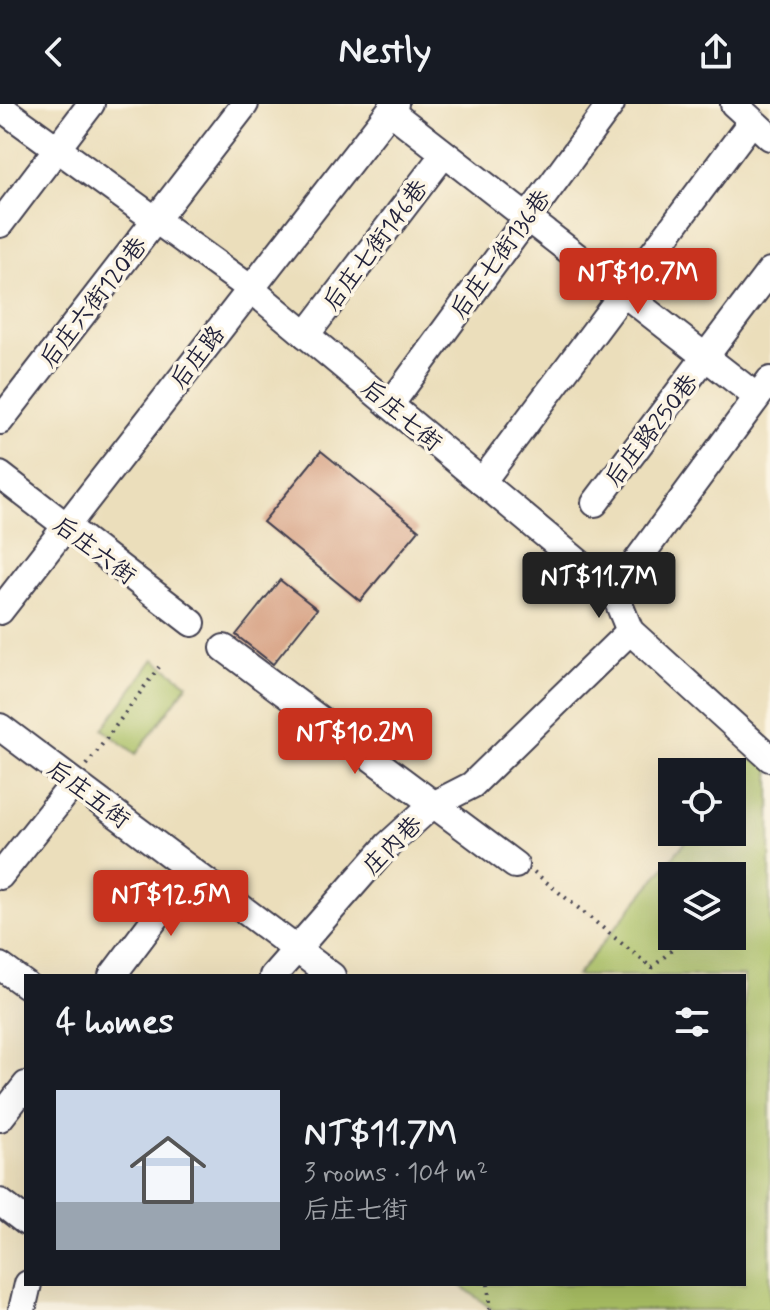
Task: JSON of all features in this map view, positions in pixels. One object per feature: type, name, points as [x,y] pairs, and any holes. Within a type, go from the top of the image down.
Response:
[{"type":"street","points":[[0,224],[91,104]]},
{"type":"street","name":"后庄六街120巷","points":[[0,421],[245,104]]},
{"type":"street","name":"后庄七街136巷","points":[[390,405],[611,104]]},
{"type":"street","name":"后庄七街","points":[[0,107],[251,289],[614,592],[630,631],[770,758]]},
{"type":"street","name":"后庄路250巷","points":[[393,107],[444,154],[622,295],[707,358],[764,389]]},
{"type":"street","name":"后庄路","points":[[0,611],[393,107]]},
{"type":"street","points":[[482,482],[752,121]]},
{"type":"street","name":"后庄七街146巷","points":[[306,335],[444,154]]},
{"type":"street","points":[[707,358],[770,271]]},
{"type":"street","name":"后庄路250巷","points":[[595,503],[707,358]]},
{"type":"street","points":[[614,592],[764,389]]},
{"type":"street","name":"后庄六街","points":[[0,475],[192,623]]},
{"type":"street","name":"庄內巷","points":[[275,974],[388,845],[435,804],[472,785],[630,631]]},
{"type":"street","points":[[224,648],[524,867]]},
{"type":"street","name":"后庄五街","points":[[0,727],[329,974]]},
{"type":"street","points":[[0,876],[74,783]]},
{"type":"street","points":[[114,974],[191,871]]},
{"type":"street","points":[[0,966],[24,984]]},
{"type":"street","points":[[0,1118],[24,1088]]},
{"type":"street","points":[[0,1202],[24,1220]]},
{"type":"street","points":[[22,1310],[28,1286]]},
{"type":"path","points":[[74,783],[159,667]]},
{"type":"path","points":[[524,867],[652,968],[672,950]]},
{"type":"path","points":[[487,1286],[490,1310]]},
{"type":"green space","points":[[154,659],[188,684],[136,754],[103,729]]},
{"type":"green space","points":[[758,752],[770,762],[770,1310],[493,1310],[462,1286],[746,1286],[746,974],[578,974],[658,875],[658,950],[746,950],[746,862],[669,862],[682,846],[746,846],[746,767]]},
{"type":"building","points":[[321,451],[419,530],[360,601],[263,522]]},
{"type":"building","points":[[280,580],[317,609],[273,664],[236,635]]}]
